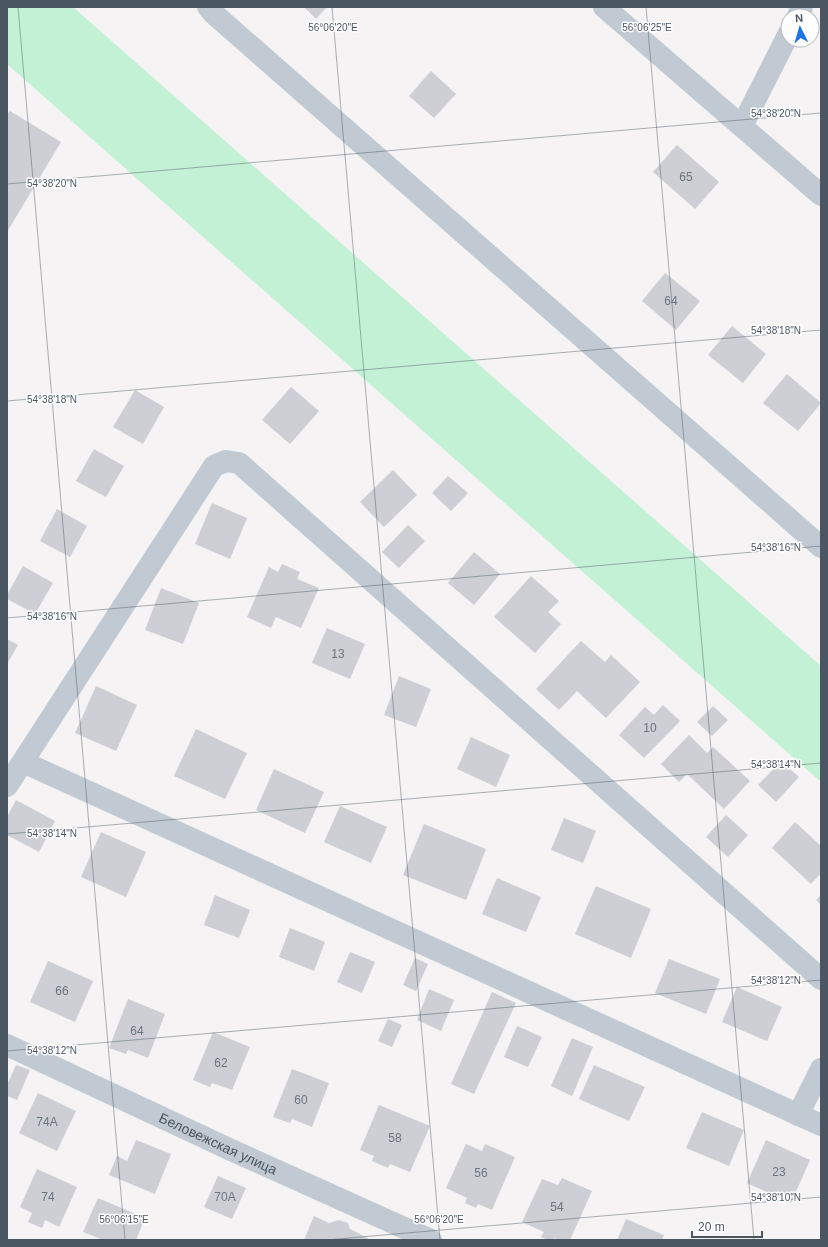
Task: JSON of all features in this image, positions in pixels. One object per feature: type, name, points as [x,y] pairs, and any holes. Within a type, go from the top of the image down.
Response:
[{"type":"street","points":[[208,7],[821,547]]},
{"type":"street","points":[[604,7],[821,195]]},
{"type":"street","points":[[742,126],[781,48]]},
{"type":"street","points":[[7,786],[214,466],[226,461],[239,463],[821,979]]},
{"type":"street","points":[[23,762],[821,1125]]},
{"type":"street","name":"Беловежская улица","points":[[7,1045],[229,1149],[431,1240]]},
{"type":"street","points":[[798,1115],[821,1069]]},
{"type":"green space","points":[[7,7],[73,7],[821,666],[821,782],[7,64]]},
{"type":"building","points":[[304,7],[327,7],[316,19]]},
{"type":"building","points":[[431,71],[456,94],[434,118],[409,96]]},
{"type":"building","points":[[10,111],[61,142],[7,232],[7,115]]},
{"type":"building","points":[[677,145],[719,182],[695,209],[653,172]]},
{"type":"building","points":[[665,273],[700,301],[676,330],[642,301]]},
{"type":"building","points":[[732,326],[766,354],[743,383],[708,355]]},
{"type":"building","points":[[787,374],[821,403],[798,431],[763,403]]},
{"type":"building","points":[[291,387],[319,411],[290,444],[262,420]]},
{"type":"building","points":[[135,390],[164,407],[143,444],[113,427]]},
{"type":"building","points":[[94,449],[124,466],[106,497],[76,481]]},
{"type":"building","points":[[393,470],[417,495],[384,527],[360,502]]},
{"type":"building","points":[[448,476],[468,493],[451,511],[432,493]]},
{"type":"building","points":[[212,503],[247,518],[230,559],[195,544]]},
{"type":"building","points":[[57,509],[87,526],[70,557],[40,541]]},
{"type":"building","points":[[408,525],[425,541],[399,568],[382,552]]},
{"type":"building","points":[[474,552],[500,574],[474,605],[448,583]]},
{"type":"building","points":[[282,564],[300,572],[297,579],[319,588],[301,628],[276,617],[271,628],[247,617],[269,567],[278,572]]},
{"type":"building","points":[[23,566],[53,583],[35,614],[7,599],[7,595]]},
{"type":"building","points":[[531,576],[559,601],[548,612],[561,624],[535,653],[494,617]]},
{"type":"building","points":[[161,588],[199,603],[183,644],[145,630]]},
{"type":"building","points":[[327,628],[365,644],[350,679],[312,663]]},
{"type":"building","points":[[7,639],[18,645],[7,664]]},
{"type":"building","points":[[581,641],[605,662],[611,655],[640,682],[606,718],[577,691],[559,710],[536,689]]},
{"type":"building","points":[[399,676],[431,689],[416,727],[384,715]]},
{"type":"building","points":[[96,686],[137,705],[116,751],[75,733]]},
{"type":"building","points":[[663,705],[680,721],[644,758],[619,735],[645,707],[654,715]]},
{"type":"building","points":[[713,706],[728,720],[712,736],[697,722]]},
{"type":"building","points":[[196,729],[247,753],[225,799],[174,776]]},
{"type":"building","points":[[689,735],[707,753],[713,747],[750,781],[724,809],[687,774],[679,782],[661,764]]},
{"type":"building","points":[[471,737],[510,755],[496,787],[457,769]]},
{"type":"building","points":[[781,761],[799,777],[776,802],[758,785]]},
{"type":"building","points":[[274,769],[324,792],[305,833],[256,810]]},
{"type":"building","points":[[16,800],[55,821],[39,852],[7,835],[7,817]]},
{"type":"building","points":[[340,806],[387,827],[371,863],[324,842]]},
{"type":"building","points":[[726,815],[748,835],[728,857],[706,837]]},
{"type":"building","points":[[564,818],[596,831],[583,863],[551,850]]},
{"type":"building","points":[[795,822],[821,846],[821,873],[811,884],[772,848]]},
{"type":"building","points":[[424,824],[486,849],[466,900],[403,875]]},
{"type":"building","points":[[101,832],[146,852],[126,897],[81,877]]},
{"type":"building","points":[[497,878],[541,897],[526,932],[482,914]]},
{"type":"building","points":[[596,886],[651,909],[631,958],[575,934]]},
{"type":"building","points":[[215,895],[250,910],[239,938],[204,925]]},
{"type":"building","points":[[821,895],[821,905],[816,900]]},
{"type":"building","points":[[290,928],[325,942],[314,971],[279,957]]},
{"type":"building","points":[[350,952],[375,962],[362,993],[337,982]]},
{"type":"building","points":[[415,958],[428,964],[416,991],[403,985]]},
{"type":"building","points":[[669,959],[720,979],[706,1014],[655,993]]},
{"type":"building","points":[[48,961],[93,981],[75,1022],[30,1002]]},
{"type":"building","points":[[737,987],[782,1007],[767,1041],[722,1022]]},
{"type":"building","points":[[429,989],[454,1000],[441,1031],[417,1020]]},
{"type":"building","points":[[492,992],[516,1003],[474,1094],[451,1084]]},
{"type":"building","points":[[128,999],[165,1014],[148,1058],[128,1050],[126,1054],[109,1048]]},
{"type":"building","points":[[388,1019],[402,1025],[392,1047],[378,1041]]},
{"type":"building","points":[[517,1026],[542,1037],[528,1067],[504,1057]]},
{"type":"building","points":[[213,1032],[250,1047],[232,1090],[212,1083],[210,1087],[193,1080]]},
{"type":"building","points":[[572,1038],[593,1047],[572,1096],[551,1086]]},
{"type":"building","points":[[16,1065],[30,1070],[17,1100],[7,1096],[7,1085]]},
{"type":"building","points":[[594,1065],[645,1087],[629,1121],[579,1099]]},
{"type":"building","points":[[292,1069],[329,1083],[312,1127],[292,1119],[290,1123],[273,1117]]},
{"type":"building","points":[[38,1093],[76,1111],[57,1151],[19,1133]]},
{"type":"building","points":[[379,1105],[430,1126],[410,1172],[390,1164],[388,1168],[372,1161],[374,1156],[360,1150]]},
{"type":"building","points":[[702,1112],[744,1130],[729,1166],[686,1148]]},
{"type":"building","points":[[136,1140],[171,1154],[155,1194],[109,1175],[117,1156],[127,1161]]},
{"type":"building","points":[[766,1140],[810,1160],[791,1203],[747,1183]]},
{"type":"building","points":[[466,1144],[482,1151],[485,1144],[515,1157],[492,1210],[478,1204],[476,1208],[465,1203],[467,1198],[446,1188]]},
{"type":"building","points":[[37,1169],[77,1187],[59,1227],[45,1220],[42,1228],[28,1222],[32,1213],[20,1207]]},
{"type":"building","points":[[218,1176],[246,1188],[232,1219],[204,1207]]},
{"type":"building","points":[[562,1178],[592,1191],[570,1240],[559,1240],[554,1238],[553,1240],[548,1240],[541,1237],[544,1232],[522,1222],[542,1179],[558,1185]]},
{"type":"building","points":[[98,1198],[145,1218],[136,1240],[103,1240],[83,1232]]},
{"type":"building","points":[[314,1216],[329,1223],[339,1220],[348,1223],[350,1229],[368,1238],[367,1240],[304,1240]]},
{"type":"building","points":[[626,1219],[664,1235],[662,1240],[617,1240]]}]
